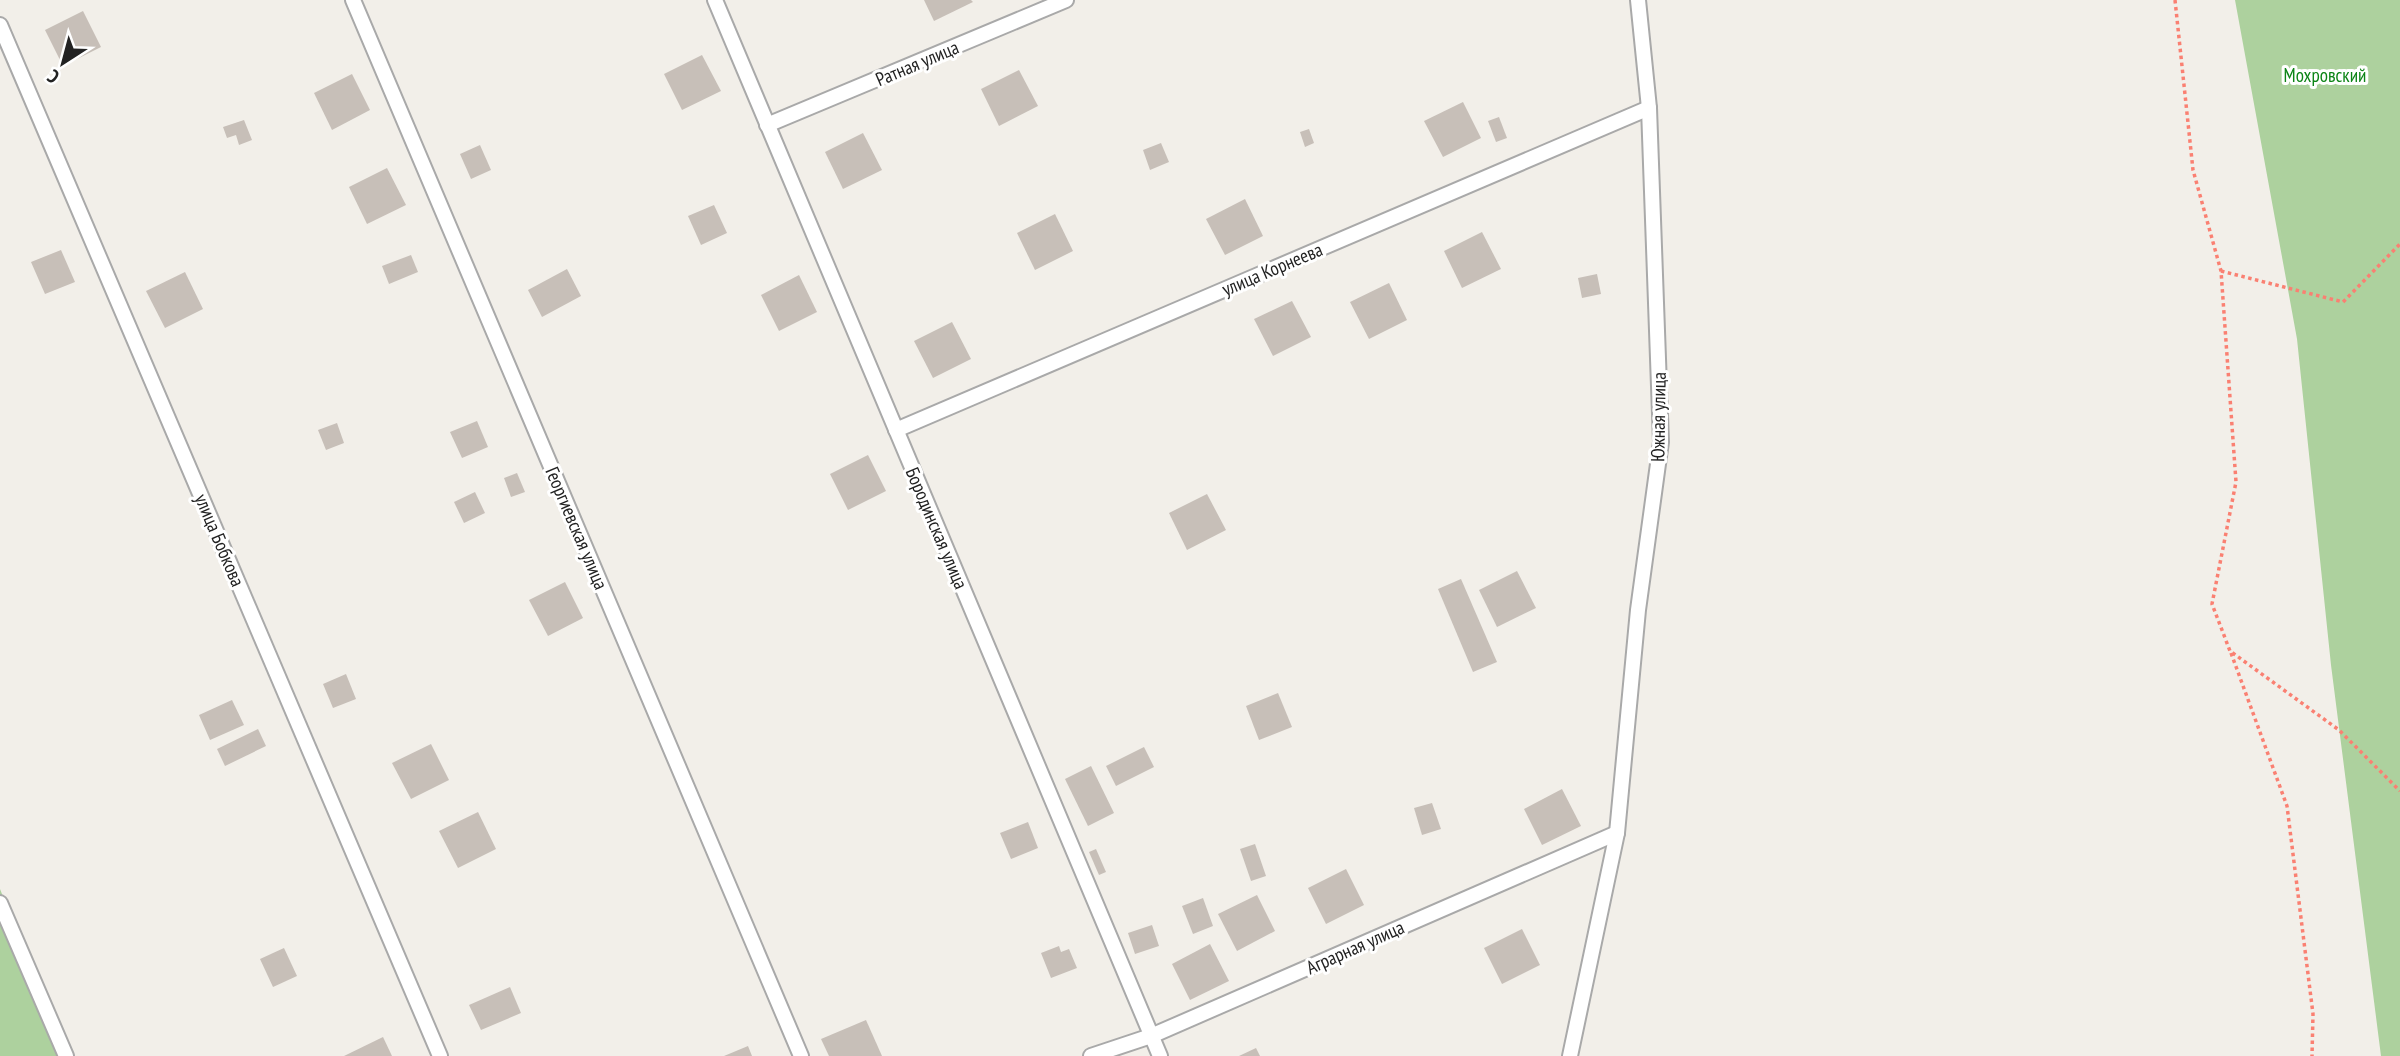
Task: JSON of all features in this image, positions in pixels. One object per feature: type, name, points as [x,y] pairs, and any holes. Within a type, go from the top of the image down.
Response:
[{"type":"street","name":"Георгиевская улица","points":[[353,0],[800,1056]]},
{"type":"street","name":"Бородинская улица","points":[[715,0],[1160,1056]]},
{"type":"street","name":"Ратная улица","points":[[767,125],[1066,0]]},
{"type":"street","name":"Южная улица","points":[[1570,1056],[1617,832],[1638,610],[1661,442],[1649,108],[1638,0]]},
{"type":"street","name":"улица Бобкова","points":[[0,25],[440,1056]]},
{"type":"street","name":"улица Корнеева","points":[[896,430],[1649,108]]},
{"type":"street","name":"Аграрная улица","points":[[1091,1056],[1152,1036],[1617,832]]},
{"type":"street","points":[[0,903],[66,1056]]},
{"type":"path","points":[[2175,0],[2193,170],[2221,271],[2236,482],[2212,604],[2287,806],[2313,1014],[2312,1056]]},
{"type":"path","points":[[2221,271],[2343,302],[2400,244]]},
{"type":"path","points":[[2230,651],[2339,730],[2400,791]]},
{"type":"green space","name":"Мохровский","points":[[2235,0],[2400,0],[2400,1056],[2381,1056],[2331,665],[2297,339]]},
{"type":"green space","points":[[0,889],[66,1056],[0,1056]]},
{"type":"building","points":[[924,0],[971,0],[973,2],[934,21]]},
{"type":"building","points":[[83,11],[101,47],[63,66],[45,30]]},
{"type":"building","points":[[702,55],[721,91],[682,110],[664,74]]},
{"type":"building","points":[[1019,70],[1038,106],[999,126],[981,89]]},
{"type":"building","points":[[352,74],[370,110],[332,130],[314,93]]},
{"type":"building","points":[[1463,102],[1481,138],[1443,157],[1424,121]]},
{"type":"building","points":[[1499,117],[1507,138],[1496,142],[1488,121]]},
{"type":"building","points":[[244,120],[252,140],[239,145],[236,135],[227,138],[223,127]]},
{"type":"building","points":[[1309,129],[1314,143],[1305,147],[1300,132]]},
{"type":"building","points":[[863,133],[882,170],[843,189],[825,152]]},
{"type":"building","points":[[1161,143],[1169,162],[1150,170],[1143,150]]},
{"type":"building","points":[[480,145],[491,170],[471,179],[460,154]]},
{"type":"building","points":[[387,168],[406,205],[367,224],[349,187]]},
{"type":"building","points":[[1245,199],[1263,236],[1225,255],[1206,219]]},
{"type":"building","points":[[714,205],[727,233],[701,245],[688,216]]},
{"type":"building","points":[[1055,214],[1073,251],[1035,270],[1017,233]]},
{"type":"building","points":[[1482,232],[1501,269],[1462,288],[1444,251]]},
{"type":"building","points":[[61,250],[75,282],[45,294],[31,262]]},
{"type":"building","points":[[411,255],[418,272],[389,284],[382,266]]},
{"type":"building","points":[[567,269],[581,296],[542,317],[528,290]]},
{"type":"building","points":[[185,272],[203,309],[165,328],[146,291]]},
{"type":"building","points":[[1597,274],[1601,294],[1582,298],[1578,278]]},
{"type":"building","points":[[799,275],[817,312],[779,331],[761,295]]},
{"type":"building","points":[[1389,283],[1407,320],[1369,339],[1350,302]]},
{"type":"building","points":[[1292,301],[1311,337],[1273,356],[1254,319]]},
{"type":"building","points":[[952,322],[971,359],[933,378],[914,341]]},
{"type":"building","points":[[477,421],[488,447],[462,458],[450,432]]},
{"type":"building","points":[[337,423],[344,443],[326,450],[318,430]]},
{"type":"building","points":[[868,455],[886,491],[848,510],[830,474]]},
{"type":"building","points":[[517,473],[525,492],[511,497],[504,478]]},
{"type":"building","points":[[475,492],[485,513],[464,523],[454,502]]},
{"type":"building","points":[[1207,494],[1226,530],[1187,550],[1169,513]]},
{"type":"building","points":[[1517,571],[1536,608],[1497,627],[1479,590]]},
{"type":"building","points":[[1461,579],[1497,662],[1473,672],[1438,589]]},
{"type":"building","points":[[565,582],[583,618],[548,636],[529,600]]},
{"type":"building","points":[[346,674],[356,699],[333,708],[323,684]]},
{"type":"building","points":[[1278,693],[1292,727],[1259,740],[1246,706]]},
{"type":"building","points":[[232,700],[244,725],[210,740],[199,715]]},
{"type":"building","points":[[258,729],[266,746],[225,766],[217,749]]},
{"type":"building","points":[[431,744],[449,780],[411,799],[392,763]]},
{"type":"building","points":[[1144,747],[1154,767],[1116,786],[1106,766]]},
{"type":"building","points":[[1091,766],[1114,813],[1088,826],[1065,779]]},
{"type":"building","points":[[1562,789],[1581,826],[1542,845],[1524,809]]},
{"type":"building","points":[[1432,803],[1441,829],[1422,835],[1414,808]]},
{"type":"building","points":[[478,812],[496,849],[458,868],[439,831]]},
{"type":"building","points":[[1028,822],[1038,848],[1011,859],[1000,833]]},
{"type":"building","points":[[1255,844],[1266,876],[1251,881],[1240,849]]},
{"type":"building","points":[[1096,849],[1106,872],[1099,875],[1089,852]]},
{"type":"building","points":[[1346,869],[1364,905],[1326,924],[1308,888]]},
{"type":"building","points":[[1257,895],[1275,931],[1237,951],[1218,914]]},
{"type":"building","points":[[1203,898],[1213,926],[1193,934],[1182,906]]},
{"type":"building","points":[[1152,925],[1159,946],[1135,954],[1128,933]]},
{"type":"building","points":[[1522,929],[1540,965],[1502,984],[1484,948]]},
{"type":"building","points":[[1210,944],[1229,981],[1190,1000],[1172,964]]},
{"type":"building","points":[[1059,946],[1061,952],[1069,949],[1077,968],[1051,978],[1041,953]]},
{"type":"building","points":[[284,948],[297,976],[273,987],[260,959]]},
{"type":"building","points":[[510,987],[521,1013],[481,1030],[469,1005]]},
{"type":"building","points":[[866,1020],[882,1056],[829,1056],[821,1039]]},
{"type":"building","points":[[383,1037],[392,1056],[344,1056]]},
{"type":"building","points":[[748,1046],[752,1056],[724,1056]]},
{"type":"building","points":[[1256,1048],[1260,1056],[1239,1056]]}]
